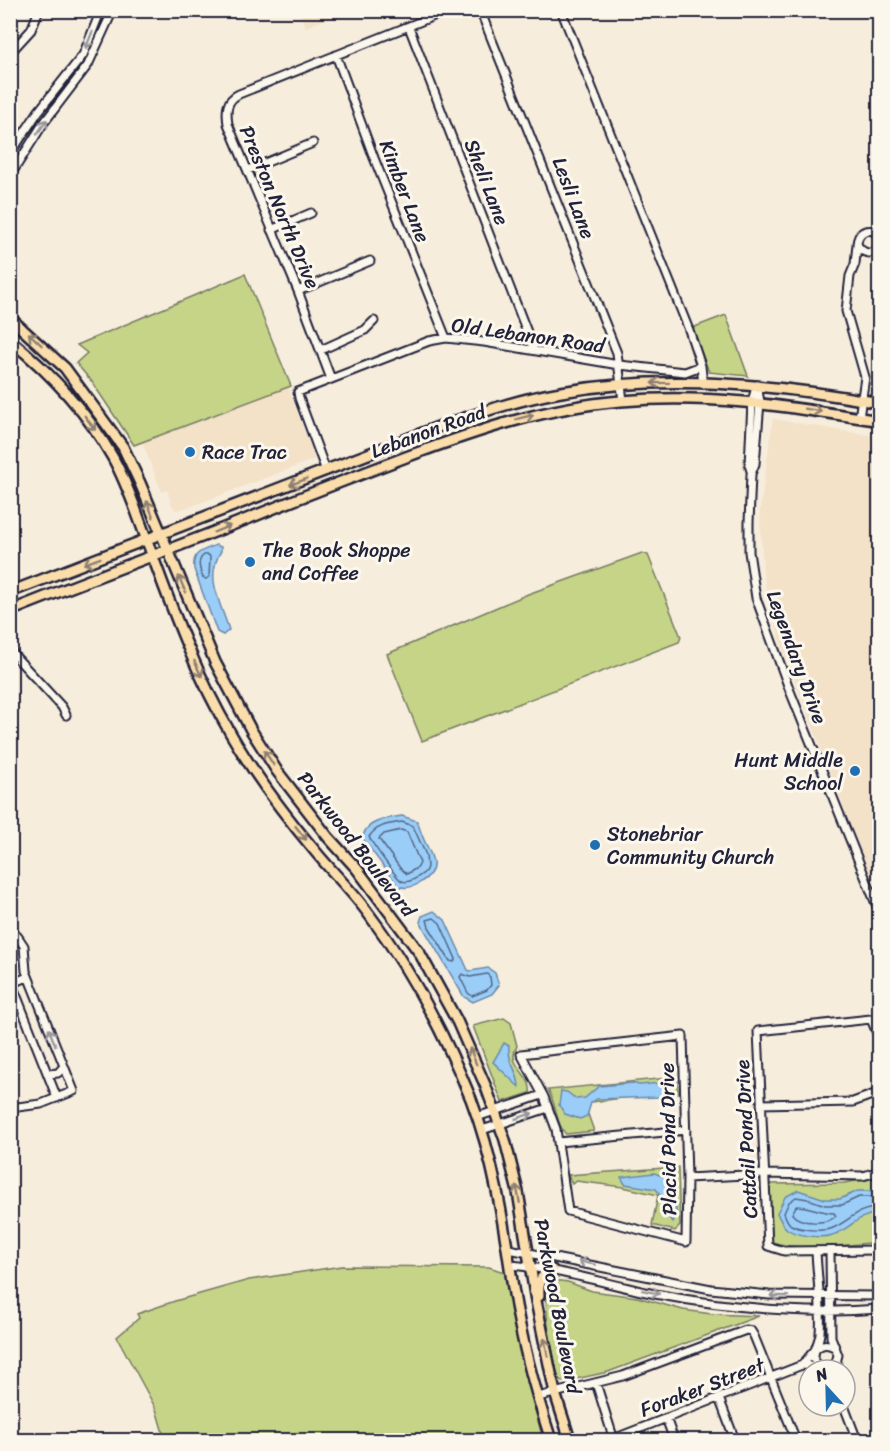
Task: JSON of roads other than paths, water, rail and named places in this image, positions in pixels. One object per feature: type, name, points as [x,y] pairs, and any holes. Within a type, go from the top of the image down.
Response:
[{"type":"main road","name":"Parkwood Boulevard","points":[[10,318],[62,364],[123,447],[215,663],[246,722],[277,771],[328,837],[357,869],[419,952],[457,1021],[500,1124],[518,1192],[527,1251],[555,1393],[570,1440]]},
{"type":"main road","name":"Parkwood Boulevard","points":[[10,340],[50,375],[81,411],[112,457],[132,500],[191,654],[214,705],[258,778],[314,850],[367,912],[406,969],[441,1029],[482,1130],[509,1249],[516,1299],[550,1440]]},
{"type":"main road","points":[[50,375],[62,364]]},
{"type":"main road","name":"Lebanon Road","points":[[10,592],[438,427],[499,406],[560,392],[622,384],[757,385],[879,403]]},
{"type":"main road","name":"Lebanon Road","points":[[10,611],[168,551],[331,485],[468,434],[567,408],[623,401],[674,399],[756,402],[879,421]]},
{"type":"main road","points":[[326,471],[331,485]]},
{"type":"main road","points":[[314,850],[328,837]]},
{"type":"main road","points":[[380,932],[395,921]]},
{"type":"main road","points":[[441,1029],[457,1021]]},
{"type":"main road","points":[[539,1313],[540,1281],[547,1272],[552,1270]]},
{"type":"street","points":[[10,53],[31,30],[39,10]]},
{"type":"street","points":[[10,154],[38,112],[83,55],[100,10]]},
{"type":"street","points":[[10,176],[43,124],[82,75],[96,53],[113,10]]},
{"type":"street","name":"Preston North Drive","points":[[331,379],[298,291],[228,124],[226,110],[232,98],[449,10]]},
{"type":"street","name":"Lesli Lane","points":[[480,10],[617,353],[623,401]]},
{"type":"street","points":[[561,10],[689,330],[701,366],[703,384]]},
{"type":"street","name":"Sheli Lane","points":[[410,27],[534,350]]},
{"type":"street","name":"Kimber Lane","points":[[336,55],[374,158],[446,338]]},
{"type":"street","points":[[73,68],[82,75]]},
{"type":"street","points":[[248,170],[313,143]]},
{"type":"street","points":[[272,230],[310,213]]},
{"type":"street","points":[[859,418],[865,377],[846,311],[850,276],[855,264],[860,235],[864,231],[874,231],[879,237]]},
{"type":"street","points":[[857,244],[859,248],[879,257]]},
{"type":"street","points":[[855,264],[879,246]]},
{"type":"street","points":[[298,291],[370,261]]},
{"type":"street","points":[[321,350],[366,330],[374,321]]},
{"type":"street","name":"Old Lebanon Road","points":[[326,471],[298,392],[411,347],[446,338],[619,365],[684,372],[701,366]]},
{"type":"street","name":"Legendary Drive","points":[[757,385],[755,464],[751,471],[749,552],[756,598],[790,691],[879,914]]},
{"type":"street","points":[[10,648],[62,707],[66,715]]},
{"type":"street","points":[[10,929],[24,946],[28,976],[74,1092],[35,1105],[10,1108]]},
{"type":"street","points":[[28,976],[11,981],[57,1098]]},
{"type":"street","name":"Cattail Pond Drive","points":[[816,1251],[784,1251],[768,1246],[758,1031],[872,1019],[879,1040]]},
{"type":"street","name":"Placid Pond Drive","points":[[542,1095],[521,1054],[683,1036],[687,1179],[686,1242],[568,1211],[558,1142]]},
{"type":"street","points":[[48,1074],[57,1073],[64,1066]]},
{"type":"street","points":[[761,1104],[853,1102],[879,1092]]},
{"type":"street","points":[[477,1117],[542,1095],[556,1129],[558,1142],[686,1130]]},
{"type":"street","points":[[482,1130],[548,1108]]},
{"type":"street","points":[[687,1179],[765,1174],[862,1176],[879,1171]]},
{"type":"street","points":[[509,1249],[711,1289],[769,1295],[879,1296]]},
{"type":"street","points":[[814,1358],[820,1332],[816,1251],[879,1250]]},
{"type":"street","points":[[830,1251],[829,1297],[832,1340],[837,1358]]},
{"type":"street","points":[[511,1265],[552,1270],[655,1294],[728,1305],[771,1310],[879,1309]]},
{"type":"street","points":[[538,1397],[630,1374],[740,1331],[749,1330],[754,1336],[796,1440]]},
{"type":"street","points":[[815,1350],[818,1346],[825,1344],[836,1349]]},
{"type":"street","name":"Foraker Street","points":[[808,1358],[815,1350]]},
{"type":"street","name":"Foraker Street","points":[[613,1440],[797,1367]]},
{"type":"street","points":[[596,1383],[613,1440]]},
{"type":"street","points":[[719,1398],[735,1440]]},
{"type":"street","points":[[666,1418],[674,1440]]},
{"type":"street","points":[[849,1418],[857,1440]]},
{"type":"street","points":[[874,1440],[879,1438]]},
{"type":"water","points":[[216,545],[221,547],[221,551],[216,561],[214,581],[229,630],[223,635],[217,632],[194,569],[197,555]]},
{"type":"water","points":[[402,816],[417,821],[433,860],[432,871],[428,876],[418,884],[407,887],[398,886],[363,839],[367,828],[372,824]]},
{"type":"water","points":[[434,911],[445,920],[468,970],[488,968],[495,973],[499,985],[492,994],[473,1002],[464,997],[420,922],[422,916]]},
{"type":"water","points":[[504,1043],[509,1046],[510,1058],[519,1087],[493,1062]]},
{"type":"water","points":[[633,1083],[639,1085],[661,1083],[668,1090],[660,1097],[597,1099],[591,1103],[587,1116],[580,1119],[565,1114],[559,1105],[561,1091],[567,1092],[576,1099],[585,1098],[599,1086]]},
{"type":"water","points":[[654,1173],[669,1178],[677,1214],[672,1222],[656,1189],[625,1184],[621,1177]]},
{"type":"water","points":[[798,1190],[825,1199],[840,1199],[858,1191],[879,1191],[879,1213],[859,1219],[833,1235],[816,1237],[803,1235],[785,1227],[777,1213],[785,1197]]},
{"type":"place","name":"Race Trac","points":[[190,452]]},
{"type":"place","name":"The Book Shoppe and Coffee","points":[[250,562]]},
{"type":"place","name":"Hunt Middle School","points":[[855,771]]},
{"type":"place","name":"Stonebriar Community Church","points":[[595,845]]}]
